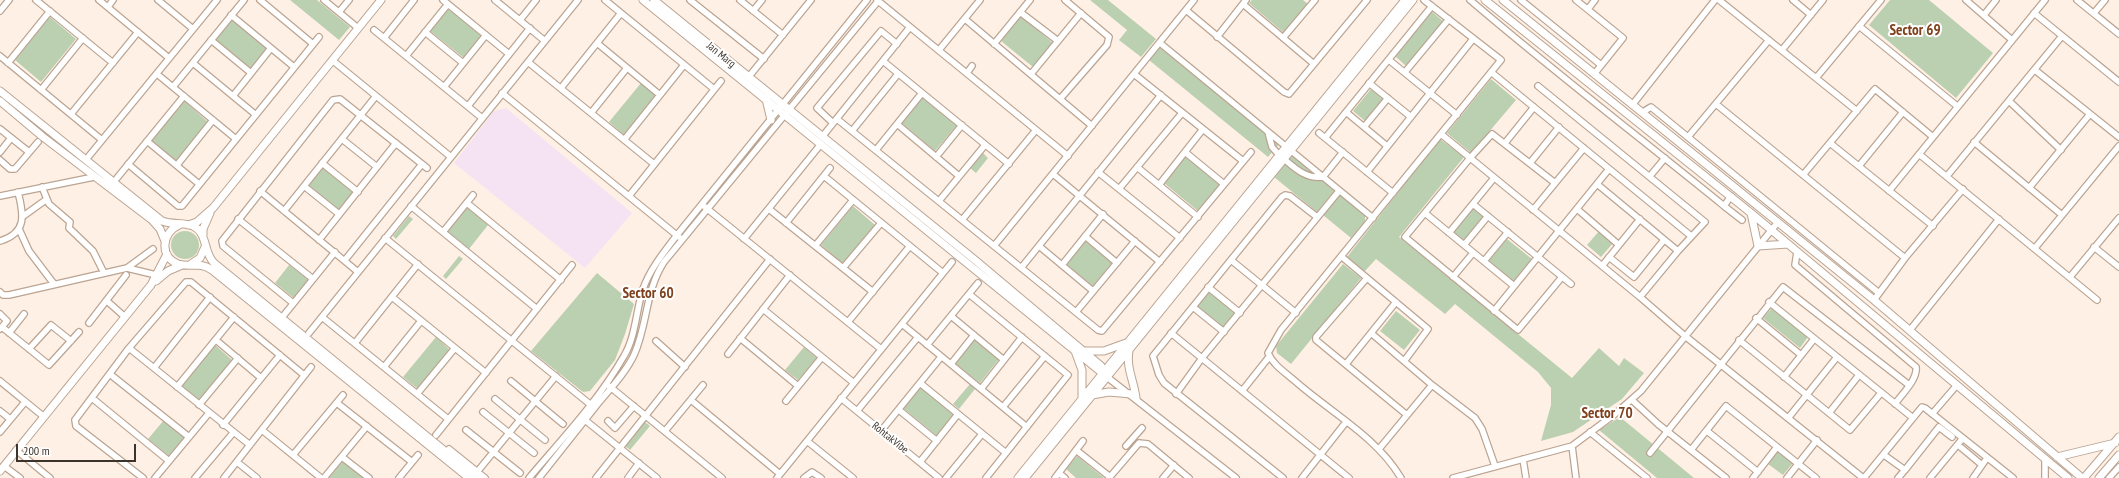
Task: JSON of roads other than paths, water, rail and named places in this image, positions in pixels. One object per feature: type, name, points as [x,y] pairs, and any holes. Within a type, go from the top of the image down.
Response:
[{"type":"main road","points":[[0,91],[162,221],[180,225],[188,225],[197,222],[213,208],[381,0]]},
{"type":"main road","points":[[643,0],[766,99],[784,110],[1073,349],[1107,375]]},
{"type":"main road","name":"Jan Marg","points":[[654,0],[784,110]]},
{"type":"main road","points":[[1289,149],[1405,0]]},
{"type":"main road","points":[[1025,478],[1092,395],[1129,345],[1282,157],[1413,0]]},
{"type":"main road","points":[[1485,0],[1731,196],[2068,478]]},
{"type":"main road","points":[[1503,0],[1874,300],[2083,478],[2117,440]]},
{"type":"main road","points":[[766,99],[771,120]]},
{"type":"main road","points":[[0,101],[94,177],[152,220],[160,229],[165,241],[167,254],[174,262],[182,265]]},
{"type":"main road","points":[[822,141],[1085,351],[1107,375]]},
{"type":"main road","points":[[213,208],[203,227],[203,236],[210,259],[478,475]]},
{"type":"main road","points":[[1751,213],[1758,246],[1788,244]]},
{"type":"main road","points":[[165,241],[171,230],[180,225]]},
{"type":"main road","points":[[188,225],[197,228],[203,236]]},
{"type":"main road","points":[[191,264],[200,258],[205,244]]},
{"type":"main road","points":[[151,285],[167,254]]},
{"type":"main road","points":[[2,468],[151,285],[168,271],[182,265],[191,264],[203,265],[212,270],[470,478]]},
{"type":"main road","points":[[1085,351],[1104,351],[1129,345]]},
{"type":"main road","points":[[1092,395],[1109,392],[1133,396],[1135,384],[1128,365],[1129,345]]},
{"type":"main road","points":[[1073,349],[1082,370],[1082,400]]},
{"type":"main road","points":[[1018,478],[1082,400],[1107,375]]},
{"type":"main road","points":[[2057,457],[2117,440]]},
{"type":"main road","points":[[2099,478],[2119,455]]},
{"type":"street","points":[[0,11],[9,0]]},
{"type":"street","points":[[36,0],[113,63]]},
{"type":"street","points":[[99,0],[170,58]]},
{"type":"street","points":[[108,7],[113,0]]},
{"type":"street","points":[[89,156],[217,0]]},
{"type":"street","points":[[173,87],[244,0]]},
{"type":"street","points":[[260,0],[313,44]]},
{"type":"street","points":[[324,0],[358,28]]},
{"type":"street","points":[[339,12],[349,0]]},
{"type":"street","points":[[384,38],[414,0]]},
{"type":"street","points":[[443,0],[509,54]]},
{"type":"street","points":[[497,0],[545,41]]},
{"type":"street","points":[[520,20],[536,0]]},
{"type":"street","points":[[309,333],[578,0]]},
{"type":"street","points":[[605,0],[714,89]]},
{"type":"street","points":[[690,0],[764,59]]},
{"type":"street","points":[[697,6],[702,0]]},
{"type":"street","points":[[740,0],[783,35]]},
{"type":"street","points":[[753,11],[762,0]]},
{"type":"street","points":[[751,74],[811,0]]},
{"type":"street","points":[[539,478],[612,388],[634,355],[643,325],[648,298],[657,274],[867,0]]},
{"type":"street","points":[[529,478],[606,383],[627,349],[640,298],[649,275],[677,235],[771,120],[784,110],[878,0],[1068,156]]},
{"type":"street","points":[[939,50],[980,0]]},
{"type":"street","points":[[994,44],[1030,0]]},
{"type":"street","points":[[1060,99],[1109,43],[1109,37],[1064,0]]},
{"type":"street","points":[[994,246],[1194,0]]},
{"type":"street","points":[[1186,10],[1286,94],[1292,92],[1366,0]]},
{"type":"street","points":[[1402,478],[1379,449],[1306,391],[1269,357],[1268,350],[1281,330],[1501,60],[1424,0]]},
{"type":"street","points":[[1470,0],[1528,49],[1742,220]]},
{"type":"street","points":[[1521,0],[1600,65]]},
{"type":"street","points":[[1576,0],[1623,37],[1600,65],[1595,74]]},
{"type":"street","points":[[1588,9],[1595,0]]},
{"type":"street","points":[[1633,104],[1715,0]]},
{"type":"street","points":[[1719,0],[1857,111]]},
{"type":"street","points":[[1793,0],[1811,15]]},
{"type":"street","points":[[1782,50],[1823,0]]},
{"type":"street","points":[[1816,78],[1881,0]]},
{"type":"street","points":[[1966,0],[2012,40]]},
{"type":"street","points":[[1984,15],[1996,0]]},
{"type":"street","points":[[1889,191],[2045,0]]},
{"type":"street","points":[[2077,0],[2119,34]]},
{"type":"street","points":[[2094,13],[2105,0]]},
{"type":"street","points":[[160,1],[193,29]]},
{"type":"street","points":[[1283,38],[1312,1]]},
{"type":"street","points":[[1217,37],[1244,2],[1314,64]]},
{"type":"street","points":[[406,56],[448,4]]},
{"type":"street","points":[[1325,138],[1432,6]]},
{"type":"street","points":[[8,63],[50,11]]},
{"type":"street","points":[[1020,12],[1058,41]]},
{"type":"street","points":[[561,88],[621,13]]},
{"type":"street","points":[[1031,74],[1081,13]]},
{"type":"street","points":[[2034,13],[2119,82]]},
{"type":"street","points":[[231,15],[294,67]]},
{"type":"street","points":[[965,19],[1092,126]]},
{"type":"street","points":[[1405,72],[1449,19]]},
{"type":"street","points":[[1859,26],[1957,106]]},
{"type":"street","points":[[744,238],[769,209],[822,141],[835,121],[910,27]]},
{"type":"street","points":[[468,106],[530,28]]},
{"type":"street","points":[[374,30],[482,118]]},
{"type":"street","points":[[897,44],[881,31],[817,108],[818,110],[852,131],[1098,330],[1102,331],[1251,152]]},
{"type":"street","points":[[71,114],[138,32]]},
{"type":"street","points":[[425,32],[463,63]]},
{"type":"street","points":[[444,87],[486,35]]},
{"type":"street","points":[[1947,176],[2062,36]]},
{"type":"street","points":[[128,164],[180,207],[319,37]]},
{"type":"street","points":[[40,90],[82,38]]},
{"type":"street","points":[[1367,172],[1473,39]]},
{"type":"street","points":[[211,40],[251,73]]},
{"type":"street","points":[[1688,137],[1769,40]]},
{"type":"street","points":[[597,43],[660,95]]},
{"type":"street","points":[[1160,43],[1373,218]]},
{"type":"street","points":[[233,96],[272,48]]},
{"type":"street","points":[[0,56],[102,140]]},
{"type":"street","points":[[332,60],[451,157]]},
{"type":"street","points":[[1389,60],[1457,115]]},
{"type":"street","points":[[883,61],[1009,164]]},
{"type":"street","points":[[528,62],[654,164]]},
{"type":"street","points":[[193,63],[256,115]]},
{"type":"street","points":[[624,140],[684,65]]},
{"type":"street","points":[[967,73],[972,66]]},
{"type":"street","points":[[591,113],[627,68]]},
{"type":"street","points":[[2035,70],[2119,137]]},
{"type":"street","points":[[1491,72],[1691,236]]},
{"type":"street","points":[[157,74],[236,139]]},
{"type":"street","points":[[852,131],[898,74]]},
{"type":"street","points":[[1134,74],[1243,162]]},
{"type":"street","points":[[629,196],[721,81]]},
{"type":"street","points":[[1369,84],[1411,117]]},
{"type":"street","points":[[1538,86],[1705,222],[1678,250],[1640,297]]},
{"type":"street","points":[[1803,175],[1876,89],[1933,137]]},
{"type":"street","points":[[502,93],[683,240]]},
{"type":"street","points":[[876,150],[922,93]]},
{"type":"street","points":[[1021,268],[1161,95]]},
{"type":"street","points":[[117,178],[184,96]]},
{"type":"street","points":[[284,211],[376,96]]},
{"type":"street","points":[[293,304],[223,246],[222,238],[335,98],[340,98],[425,166],[345,260]]},
{"type":"street","points":[[1364,127],[1388,98]]},
{"type":"street","points":[[2009,101],[2061,150]]},
{"type":"street","points":[[1716,104],[1905,258]]},
{"type":"street","points":[[1506,143],[1534,107]]},
{"type":"street","points":[[1643,112],[1651,107],[1879,293]]},
{"type":"street","points":[[1119,189],[1182,112]]},
{"type":"street","points":[[1346,112],[1387,146]]},
{"type":"street","points":[[1859,166],[1903,112]]},
{"type":"street","points":[[2029,188],[2090,114]]},
{"type":"street","points":[[177,165],[213,120]]},
{"type":"street","points":[[897,124],[959,176]]},
{"type":"street","points":[[936,157],[962,125]]},
{"type":"street","points":[[1530,163],[1559,128]]},
{"type":"street","points":[[0,129],[29,152]]},
{"type":"street","points":[[1159,185],[1203,129]]},
{"type":"street","points":[[962,220],[1036,130]]},
{"type":"street","points":[[1268,132],[1272,147],[1282,157],[1302,173],[1315,178],[1323,177],[1343,152]]},
{"type":"street","points":[[1319,133],[1393,193]]},
{"type":"street","points":[[1441,134],[1640,297],[1685,336],[1864,478],[1922,408],[1932,414],[1960,442],[1984,462],[2013,478]]},
{"type":"street","points":[[1555,183],[1506,143],[1492,134],[1470,158],[1405,237],[1519,330],[1562,277]]},
{"type":"street","points":[[0,152],[12,138]]},
{"type":"street","points":[[342,139],[377,167]]},
{"type":"street","points":[[147,141],[199,184]]},
{"type":"street","points":[[0,160],[14,169],[38,142]]},
{"type":"street","points":[[1974,142],[2062,215]]},
{"type":"street","points":[[319,240],[396,143]]},
{"type":"street","points":[[1830,143],[1933,226]]},
{"type":"street","points":[[938,201],[986,145]]},
{"type":"street","points":[[2035,248],[2119,146]]},
{"type":"street","points":[[1533,210],[1584,148]]},
{"type":"street","points":[[1185,152],[1224,184]]},
{"type":"street","points":[[1919,154],[2097,300]]},
{"type":"street","points":[[1650,176],[1665,158]]},
{"type":"street","points":[[322,163],[358,192]]},
{"type":"street","points":[[1138,167],[1198,217]]},
{"type":"street","points":[[786,223],[830,168]]},
{"type":"street","points":[[1494,311],[1609,169]]},
{"type":"street","points":[[1098,172],[1180,238]]},
{"type":"street","points":[[1053,174],[1160,262]]},
{"type":"street","points":[[824,176],[943,274]]},
{"type":"street","points":[[0,196],[94,177]]},
{"type":"street","points":[[1449,233],[1494,178]]},
{"type":"street","points":[[1597,184],[1678,250]]},
{"type":"street","points":[[304,186],[339,214]]},
{"type":"street","points":[[42,187],[49,204],[70,222],[69,228],[93,250],[104,273]]},
{"type":"street","points":[[1874,300],[1905,258],[1963,189]]},
{"type":"street","points":[[1176,394],[1202,358],[1339,190]]},
{"type":"street","points":[[260,191],[358,272]]},
{"type":"street","points":[[0,241],[9,238],[19,229],[22,217],[18,192]]},
{"type":"street","points":[[443,232],[473,195]]},
{"type":"street","points":[[1283,478],[1176,394],[1161,380],[1152,356],[1286,195],[1290,196],[1317,217]]},
{"type":"street","points":[[1724,206],[1731,196]]},
{"type":"street","points":[[22,217],[47,199]]},
{"type":"street","points":[[816,246],[853,200]]},
{"type":"street","points":[[467,203],[560,280]]},
{"type":"street","points":[[1473,204],[1571,284]]},
{"type":"street","points":[[702,205],[881,349]]},
{"type":"street","points":[[411,206],[537,309]]},
{"type":"street","points":[[769,209],[873,292]]},
{"type":"street","points":[[1577,209],[1619,245]]},
{"type":"street","points":[[1425,213],[1514,286]]},
{"type":"street","points":[[1062,265],[1103,214]]},
{"type":"street","points":[[1464,245],[1488,216]]},
{"type":"street","points":[[238,218],[313,279]]},
{"type":"street","points":[[2070,278],[2119,218]]},
{"type":"street","points":[[1910,330],[1999,219]]},
{"type":"street","points":[[1602,266],[1640,220]]},
{"type":"street","points":[[1453,478],[1572,446],[1632,400],[1778,222]]},
{"type":"street","points":[[843,268],[881,223]]},
{"type":"street","points":[[19,229],[31,254],[54,284]]},
{"type":"street","points":[[1484,261],[1508,232]]},
{"type":"street","points":[[1085,236],[1117,263]]},
{"type":"street","points":[[385,238],[595,408]]},
{"type":"street","points":[[1609,257],[1634,277],[1664,240]]},
{"type":"street","points":[[1076,312],[1135,241]]},
{"type":"street","points":[[848,322],[910,246]]},
{"type":"street","points":[[1039,246],[1093,291]]},
{"type":"street","points":[[2094,247],[2119,267]]},
{"type":"street","points":[[0,292],[3,295],[9,295],[127,268],[153,249]]},
{"type":"street","points":[[284,315],[334,252]]},
{"type":"street","points":[[1797,252],[1795,265],[1916,367],[1917,372],[1895,404]]},
{"type":"street","points":[[1453,277],[1473,253]]},
{"type":"street","points":[[1342,257],[1428,330],[1405,360]]},
{"type":"street","points":[[596,478],[770,259]]},
{"type":"street","points":[[1231,260],[1296,313]]},
{"type":"street","points":[[691,400],[779,476],[952,262]]},
{"type":"street","points":[[354,343],[418,264]]},
{"type":"street","points":[[436,435],[572,265]]},
{"type":"street","points":[[127,268],[156,275]]},
{"type":"street","points":[[89,324],[126,275]]},
{"type":"street","points":[[728,354],[790,275]]},
{"type":"street","points":[[1366,278],[1316,337],[1316,340],[1407,415]]},
{"type":"street","points":[[143,478],[75,424],[75,420],[111,375],[130,348],[186,282],[191,282],[304,375]]},
{"type":"street","points":[[927,345],[978,283]]},
{"type":"street","points":[[1208,287],[1240,313]]},
{"type":"street","points":[[1650,453],[1666,430],[1721,364],[1756,318],[1784,287],[1909,385]]},
{"type":"street","points":[[969,294],[1067,373],[1068,378],[986,478]]},
{"type":"street","points":[[154,368],[210,297]]},
{"type":"street","points":[[392,297],[486,373]]},
{"type":"street","points":[[107,301],[125,317]]},
{"type":"street","points":[[1346,364],[1396,302]]},
{"type":"street","points":[[1769,302],[1913,418]]},
{"type":"street","points":[[1192,307],[1224,332]]},
{"type":"street","points":[[763,309],[854,383]]},
{"type":"street","points":[[0,314],[7,320],[1,328],[50,365],[79,332]]},
{"type":"street","points":[[9,333],[24,314]]},
{"type":"street","points":[[951,316],[1004,360]]},
{"type":"street","points":[[177,387],[234,317]]},
{"type":"street","points":[[322,317],[448,419]]},
{"type":"street","points":[[1756,318],[1801,355]]},
{"type":"street","points":[[384,367],[421,321]]},
{"type":"street","points":[[902,324],[1027,427]]},
{"type":"street","points":[[29,349],[51,325],[71,341]]},
{"type":"street","points":[[1371,332],[1432,385],[1477,421],[1494,466]]},
{"type":"street","points":[[1171,333],[1348,478]]},
{"type":"street","points":[[951,364],[974,335]]},
{"type":"street","points":[[858,411],[918,337]]},
{"type":"street","points":[[981,389],[1022,337]]},
{"type":"street","points":[[740,338],[798,386]]},
{"type":"street","points":[[1784,377],[1814,339]]},
{"type":"street","points":[[216,340],[261,378]]},
{"type":"street","points":[[1739,340],[1851,430],[1881,393]]},
{"type":"street","points":[[656,341],[684,367]]},
{"type":"street","points":[[130,348],[223,425],[250,445]]},
{"type":"street","points":[[417,394],[455,348]]},
{"type":"street","points":[[223,425],[280,354]]},
{"type":"street","points":[[1003,407],[1045,356]]},
{"type":"street","points":[[786,401],[822,357]]},
{"type":"street","points":[[882,431],[942,357]]},
{"type":"street","points":[[1242,391],[1269,357]]},
{"type":"street","points":[[1789,417],[1837,357]]},
{"type":"street","points":[[199,405],[238,358]]},
{"type":"street","points":[[224,478],[311,367]]},
{"type":"street","points":[[111,375],[189,437]]},
{"type":"street","points":[[1107,375],[1236,478]]},
{"type":"street","points":[[1829,413],[1859,375]]},
{"type":"street","points":[[478,475],[493,452],[556,376]]},
{"type":"street","points":[[0,381],[43,416]]},
{"type":"street","points":[[511,381],[563,424]]},
{"type":"street","points":[[606,383],[722,478]]},
{"type":"street","points":[[920,383],[1006,453]]},
{"type":"street","points":[[665,431],[703,385]]},
{"type":"street","points":[[1379,449],[1432,385]]},
{"type":"street","points":[[1932,414],[1957,385]]},
{"type":"street","points":[[293,455],[343,395]]},
{"type":"street","points":[[92,398],[169,461]]},
{"type":"street","name":"RohtakVibe","points":[[842,398],[939,478]]},
{"type":"street","points":[[495,399],[546,440]]},
{"type":"street","points":[[1632,400],[1666,430],[1726,478]]},
{"type":"street","points":[[0,432],[25,402]]},
{"type":"street","points":[[337,402],[412,462]]},
{"type":"street","points":[[608,421],[615,428],[634,406]]},
{"type":"street","points":[[1691,450],[1726,406],[1816,478]]},
{"type":"street","points":[[899,410],[937,441]]},
{"type":"street","points":[[0,411],[10,419]]},
{"type":"street","points":[[483,412],[534,453]]},
{"type":"street","points":[[155,478],[209,413]]},
{"type":"street","points":[[920,462],[958,414]]},
{"type":"street","points":[[585,420],[657,478]]},
{"type":"street","points":[[1302,478],[1346,422]]},
{"type":"street","points":[[262,430],[323,478],[367,426]]},
{"type":"street","points":[[1898,478],[1939,427],[1952,437]]},
{"type":"street","points":[[1126,446],[1142,428]]},
{"type":"street","points":[[466,430],[520,473]]},
{"type":"street","points":[[1707,430],[1758,472]]},
{"type":"street","points":[[1590,432],[1647,478]]},
{"type":"street","points":[[195,478],[233,433]]},
{"type":"street","points":[[946,478],[982,434]]},
{"type":"street","points":[[1135,435],[1189,478]]},
{"type":"street","points":[[1787,478],[1817,440]]},
{"type":"street","points":[[806,441],[852,478]]},
{"type":"street","points":[[1065,478],[1057,476],[1083,441]]},
{"type":"street","points":[[1076,450],[1109,478],[1139,443],[1142,442]]},
{"type":"street","points":[[1960,442],[1984,462]]},
{"type":"street","points":[[1930,478],[1960,442]]},
{"type":"street","points":[[1572,446],[1576,478]]},
{"type":"street","points":[[1752,478],[1777,447]]},
{"type":"street","points":[[449,449],[478,475],[485,478]]},
{"type":"street","points":[[16,450],[50,478]]},
{"type":"street","points":[[399,478],[418,455]]},
{"type":"street","points":[[1884,455],[1905,470]]},
{"type":"street","points":[[342,457],[369,478]]},
{"type":"street","points":[[1523,459],[1526,478]]},
{"type":"street","points":[[2044,459],[2045,478]]},
{"type":"street","points":[[237,462],[258,478]]},
{"type":"street","points":[[1973,478],[1984,462]]},
{"type":"street","points":[[628,478],[640,464]]},
{"type":"street","points":[[1164,478],[1174,465]]},
{"type":"street","points":[[2109,478],[2119,467]]},
{"type":"street","points":[[2,468],[20,478]]},
{"type":"street","points":[[804,478],[812,472],[822,478]]},
{"type":"district","name":"Sector 69","points":[[1915,31]]},
{"type":"district","name":"Sector 60","points":[[648,294]]},
{"type":"district","name":"Sector 70","points":[[1607,414]]}]
